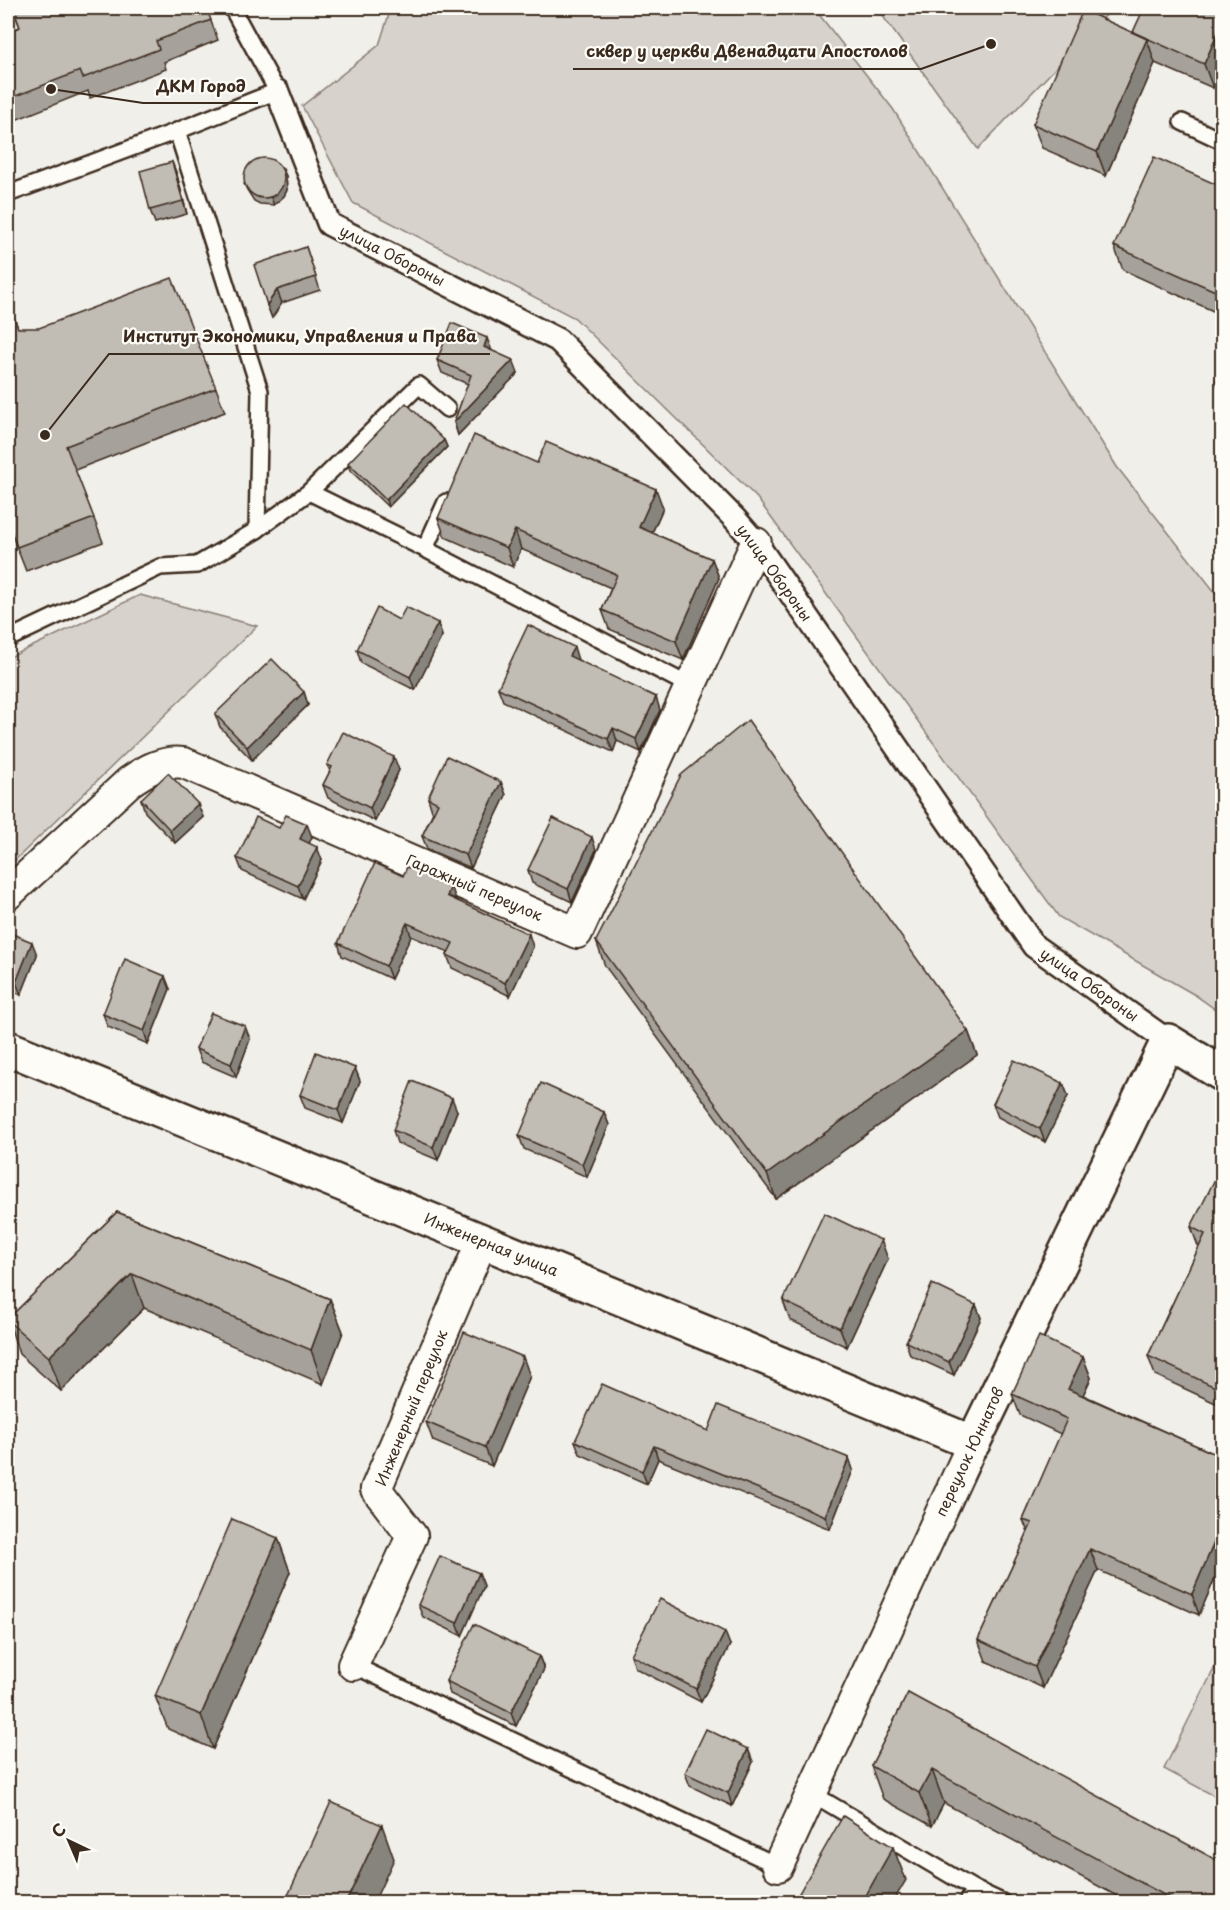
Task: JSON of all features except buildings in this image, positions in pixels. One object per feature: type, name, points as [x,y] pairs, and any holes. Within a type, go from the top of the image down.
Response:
[{"type":"street","name":"улица Обороны","points":[[277,91],[329,224],[558,340],[756,543],[1034,946],[1168,1041],[1222,1074]]},
{"type":"street","name":"Гаражный переулок","points":[[8,894],[129,782],[162,764],[174,762],[184,763],[577,933],[756,543]]},
{"type":"street","name":"переулок Юннатов","points":[[778,1866],[973,1443],[1168,1041]]},
{"type":"street","name":"Инженерная улица","points":[[8,1048],[973,1443]]},
{"type":"street","name":"Инженерный переулок","points":[[353,1665],[412,1536],[376,1489],[482,1241]]},
{"type":"lane","points":[[8,194],[277,91],[232,8]]},
{"type":"lane","points":[[1182,122],[1222,141]]},
{"type":"lane","points":[[177,131],[260,391],[257,530]]},
{"type":"lane","points":[[8,639],[160,567],[196,565],[257,530],[309,492],[418,385],[447,409]]},
{"type":"lane","points":[[425,549],[453,487]]},
{"type":"lane","points":[[309,492],[425,549],[690,686]]},
{"type":"lane","points":[[353,1665],[778,1866]]},
{"type":"lane","points":[[811,1793],[970,1896],[1002,1902]]},
{"type":"shaded area","points":[[391,8],[814,8],[893,109],[1117,467],[1222,601],[1222,1014],[1195,995],[1059,917],[757,498],[575,318],[353,203],[302,106],[379,45]]},
{"type":"shaded area","points":[[877,8],[1113,8],[978,149]]},
{"type":"shaded area","points":[[140,595],[257,626],[8,867],[8,658]]},
{"type":"shaded area","points":[[1222,1653],[1222,1800],[1164,1769]]},
{"type":"place","name":"сквер у церкви Двенадцати Апостолов","points":[[991,44]]},
{"type":"place","name":"ДКМ Город","points":[[51,89]]},
{"type":"place","name":"Институт Экономики, Управления и Права","points":[[45,435]]}]
